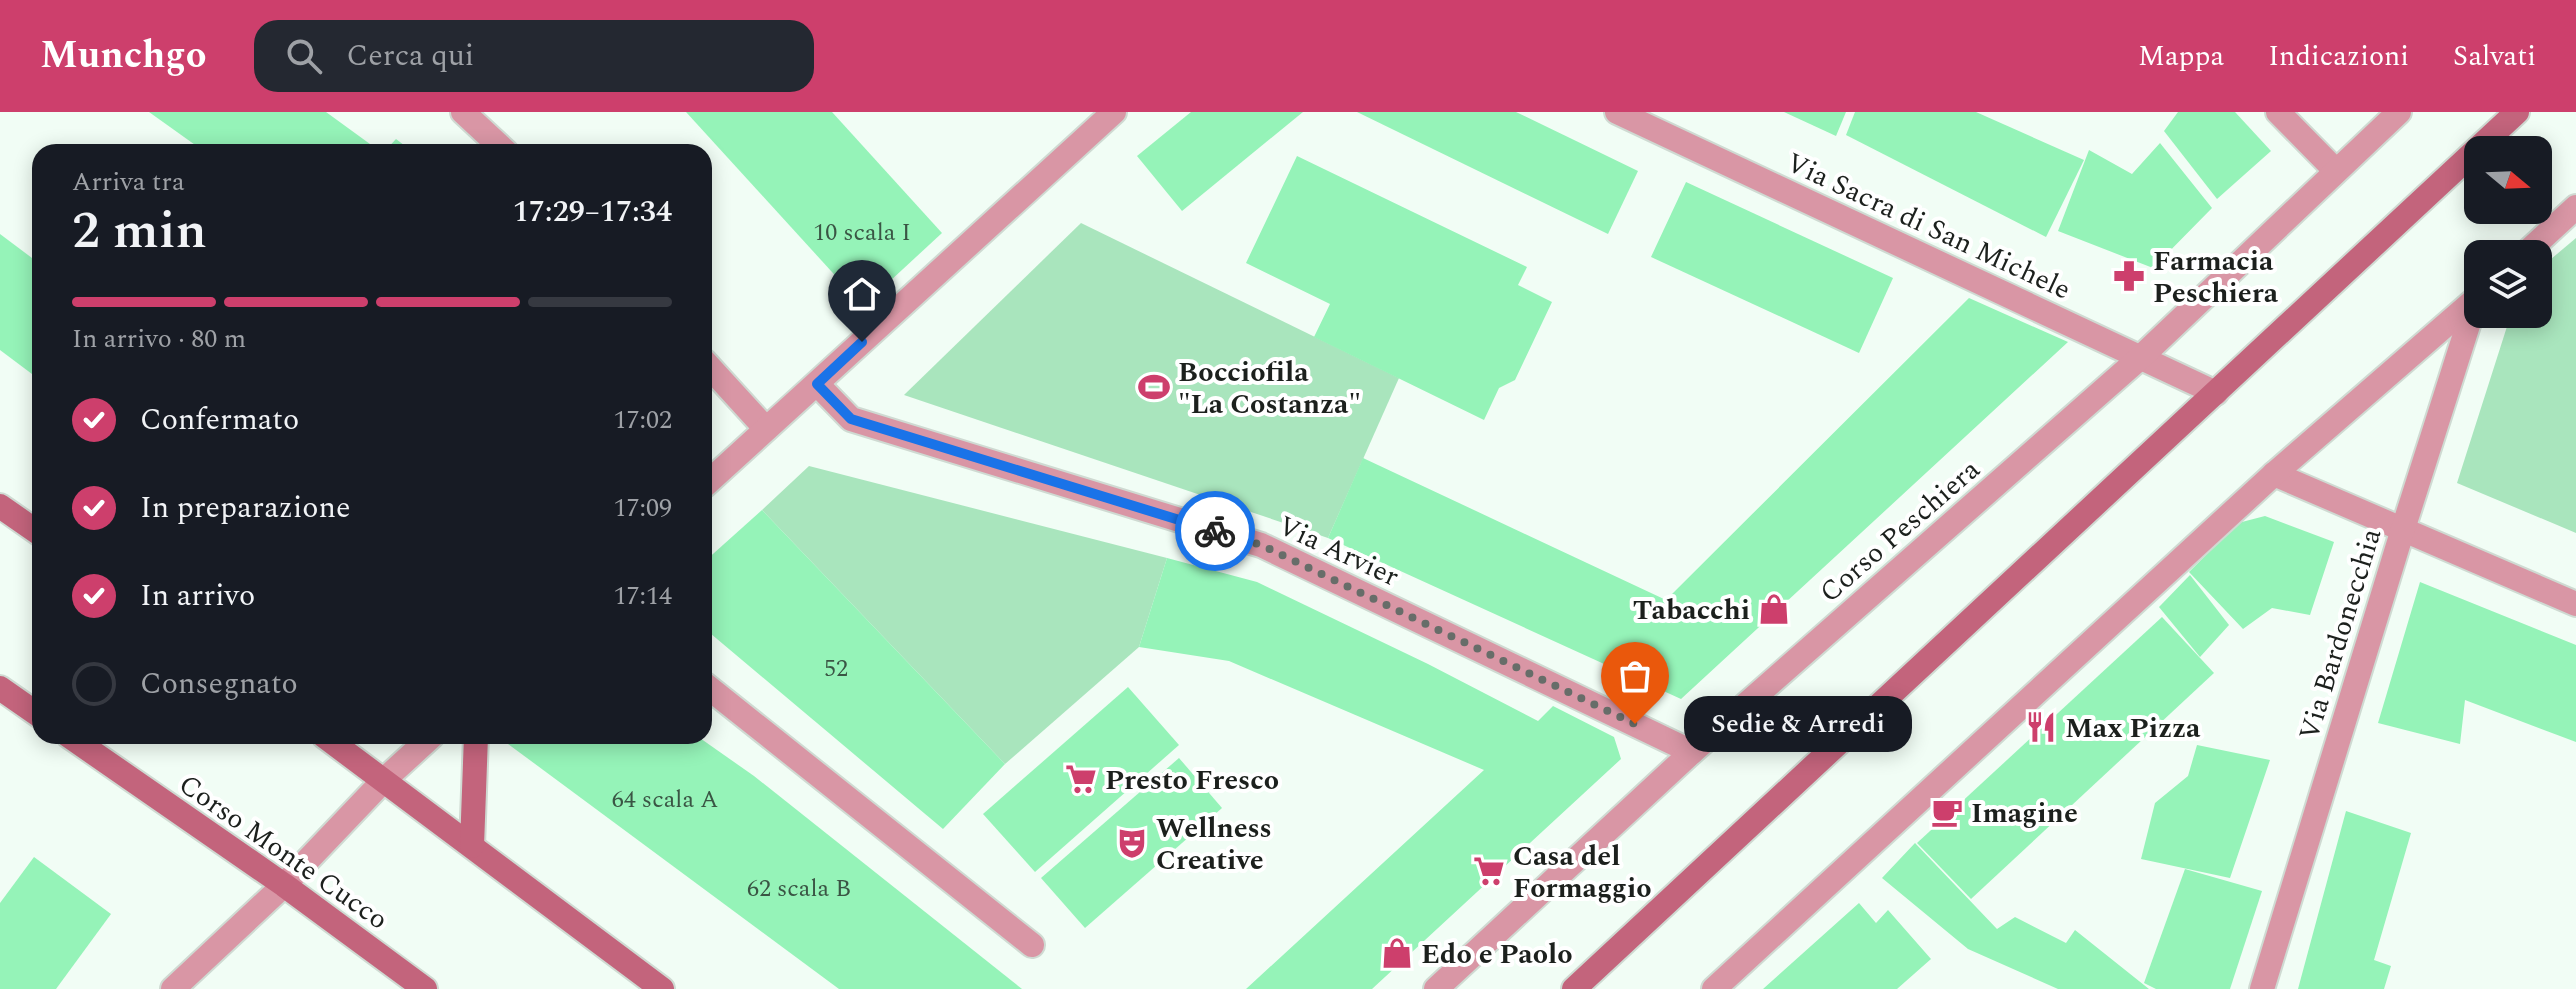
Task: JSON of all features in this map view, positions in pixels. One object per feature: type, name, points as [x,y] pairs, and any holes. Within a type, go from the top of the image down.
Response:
[{"type":"main road","points":[[1574,989],[2517,112]]},
{"type":"main road","points":[[0,506],[32,528]]},
{"type":"main road","points":[[0,688],[32,710]]},
{"type":"main road","name":"Corso Monte Cucco","points":[[81,744],[284,885],[425,989]]},
{"type":"main road","points":[[335,744],[662,989]]},
{"type":"main road","points":[[472,846],[476,744]]},
{"type":"street","points":[[463,112],[497,144]]},
{"type":"street","points":[[712,479],[1114,112]]},
{"type":"street","name":"Via Sacra di San Michele","points":[[1617,112],[2216,393]]},
{"type":"street","points":[[2278,112],[2335,170]]},
{"type":"street","name":"Corso Peschiera","points":[[1436,989],[1692,752],[2141,357],[2399,112]]},
{"type":"street","points":[[2540,240],[2576,207]]},
{"type":"street","points":[[1714,989],[2274,474],[2464,308]]},
{"type":"street","name":"Via Bardonecchia","points":[[2262,989],[2467,328]]},
{"type":"street","points":[[712,370],[766,429]]},
{"type":"street","name":"Via Arvier","points":[[817,384],[851,419],[1261,545],[1692,752]]},
{"type":"street","points":[[2274,474],[2576,604]]},
{"type":"street","points":[[712,690],[1032,945]]},
{"type":"street","points":[[173,989],[284,885],[384,780],[423,744]]},
{"type":"green space","name":"Bocciofila \"La Costanza\"","points":[[1081,223],[1399,378],[1328,538],[904,395]]},
{"type":"green space","points":[[2576,238],[2576,533],[2457,483],[2507,328],[2552,328],[2552,258]]},
{"type":"green space","points":[[809,466],[1167,558],[1139,647],[1005,764],[762,510]]},
{"type":"building","points":[[149,112],[326,112],[370,144],[194,144]]},
{"type":"building","points":[[686,112],[832,112],[942,233],[863,306]]},
{"type":"building","points":[[1191,112],[1303,112],[1182,211],[1137,156]]},
{"type":"building","points":[[1357,112],[1516,112],[1638,171],[1608,234]]},
{"type":"building","points":[[1784,112],[1846,112],[1836,136]]},
{"type":"building","points":[[1855,112],[1976,112],[2084,160],[2046,237],[1846,135]]},
{"type":"building","points":[[2178,112],[2235,112],[2271,151],[2217,199],[2164,131]]},
{"type":"building","points":[[2160,143],[2212,208],[2153,268],[2058,231],[2089,150],[2132,174]]},
{"type":"building","points":[[1297,156],[1527,267],[1518,285],[1552,302],[1515,380],[1499,388],[1484,420],[1314,337],[1330,304],[1246,263]]},
{"type":"building","points":[[1686,182],[1893,278],[1859,353],[1651,257]]},
{"type":"building","points":[[0,234],[32,258],[32,374],[0,350]]},
{"type":"building","points":[[1969,298],[2068,342],[1681,699],[1328,538],[1363,458],[1666,600]]},
{"type":"building","points":[[762,510],[1005,764],[943,829],[712,635],[712,555]]},
{"type":"building","points":[[2265,516],[2334,542],[2310,615],[2272,608],[2243,629],[2189,572],[2238,523]]},
{"type":"building","points":[[1167,558],[1257,582],[1538,721],[1553,706],[1614,737],[1621,759],[1372,989],[1246,989],[1484,770],[1229,661],[1139,647]]},
{"type":"building","points":[[2190,575],[2229,625],[2200,657],[2159,607]]},
{"type":"building","points":[[2420,582],[2576,645],[2576,742],[2465,700],[2460,744],[2378,723]]},
{"type":"building","points":[[2162,617],[2214,673],[1971,899],[1917,843]]},
{"type":"building","name":"Presto Fresco","points":[[1128,687],[1179,745],[1035,872],[983,814]]},
{"type":"building","points":[[508,744],[708,744],[754,776],[1022,989],[839,989]]},
{"type":"building","points":[[2197,745],[2270,760],[2230,878],[2141,859],[2155,803],[2188,776]]},
{"type":"building","points":[[1179,758],[1222,808],[1085,928],[1041,878]]},
{"type":"building","points":[[2346,811],[2411,833],[2374,960],[2391,966],[2384,989],[2298,989]]},
{"type":"building","points":[[1915,843],[1997,929],[2015,917],[2066,943],[2075,930],[2149,989],[2058,989],[1968,949],[1882,878]]},
{"type":"building","points":[[34,857],[111,914],[56,989],[0,989],[0,903]]},
{"type":"building","points":[[2185,869],[2262,891],[2230,989],[2156,989],[2144,983]]},
{"type":"building","points":[[1859,903],[1876,923],[1888,910],[1931,959],[1897,989],[1763,989]]},
{"type":"way so far","points":[[1215,531],[1261,545],[1635,724]]},
{"type":"place","name":"Farmacia Peschiera","points":[[2129,276]]},
{"type":"place","name":"Bocciofila \"La Costanza\"","points":[[1154,387]]},
{"type":"place","name":"Tabacchi","points":[[1774,609]]},
{"type":"place","name":"Sedie & Arredi","points":[[1635,724]]},
{"type":"place","name":"Max Pizza","points":[[2041,727]]},
{"type":"place","name":"Presto Fresco","points":[[1081,779]]},
{"type":"place","name":"Imagine","points":[[1947,812]]},
{"type":"place","name":"Wellness Creative","points":[[1132,843]]},
{"type":"place","name":"Casa del Formaggio","points":[[1489,871]]},
{"type":"place","name":"Edo e Paolo","points":[[1397,953]]},
{"type":"route","points":[[862,342],[817,384],[851,419],[1215,531]]}]
